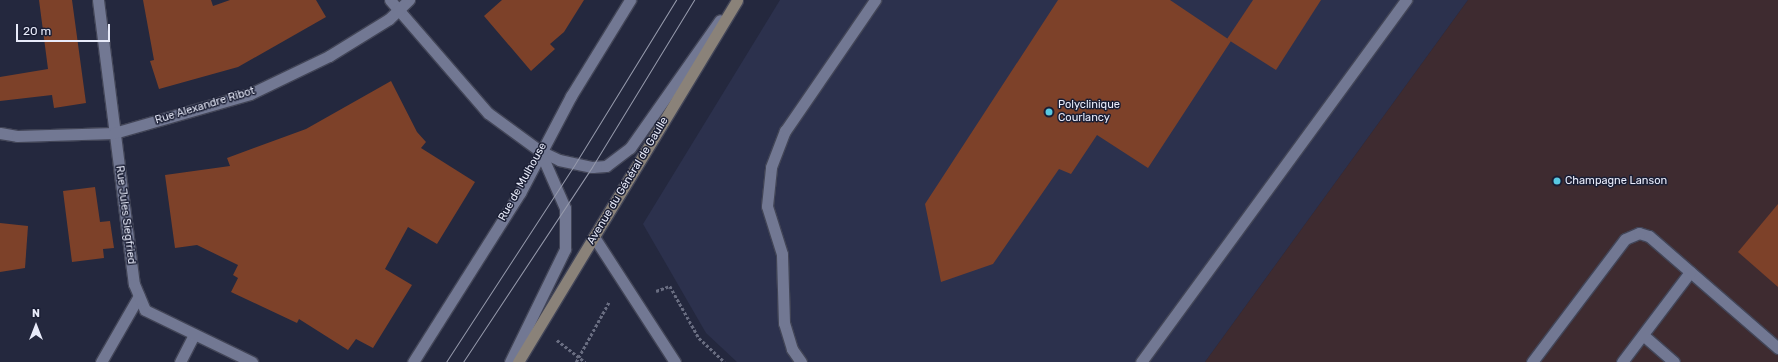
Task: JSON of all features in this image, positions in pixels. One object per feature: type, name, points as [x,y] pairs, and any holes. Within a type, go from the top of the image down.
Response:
[{"type":"main road","name":"Avenue du Général de Gaulle","points":[[518,362],[736,0]]},
{"type":"street","name":"Rue Jules Siegfried","points":[[98,0],[134,284],[139,296],[145,310],[252,362]]},
{"type":"street","points":[[390,0],[488,113],[540,151],[558,160],[592,167],[606,166],[619,160],[736,0]]},
{"type":"street","name":"Rue Alexandre Ribot","points":[[0,132],[17,136],[114,133],[250,94],[329,56],[399,10],[409,0]]},
{"type":"street","name":"Rue de Mulhouse","points":[[413,362],[520,193],[540,151],[630,0]]},
{"type":"street","points":[[802,362],[792,349],[784,323],[782,254],[767,206],[771,167],[785,131],[875,0]]},
{"type":"street","points":[[1141,362],[1406,0]]},
{"type":"street","points":[[510,362],[565,249],[565,208],[540,151]]},
{"type":"street","points":[[1532,362],[1626,239],[1638,234],[1650,236],[1778,348]]},
{"type":"street","points":[[594,237],[675,362]]},
{"type":"street","points":[[1622,362],[1690,272]]},
{"type":"street","points":[[101,362],[139,296]]},
{"type":"street","points":[[180,362],[194,334]]},
{"type":"street","points":[[1643,335],[1674,362]]},
{"type":"path","points":[[576,362],[621,280]]},
{"type":"path","points":[[634,300],[670,286],[699,338],[725,362]]},
{"type":"path","points":[[540,326],[585,362]]},
{"type":"shaded area","name":"Polyclinique Courlancy","points":[[780,0],[1468,0],[1205,362],[737,362],[706,333],[643,224]]},
{"type":"shaded area","name":"Champagne Lanson","points":[[1468,0],[1778,0],[1778,362],[1205,362]]},
{"type":"building","points":[[39,0],[72,0],[86,103],[54,108],[52,95],[0,101],[0,77],[48,69]]},
{"type":"building","points":[[143,0],[211,0],[213,6],[230,0],[316,0],[326,17],[238,67],[159,89],[150,61],[154,60]]},
{"type":"building","points":[[502,0],[584,0],[564,32],[550,44],[555,49],[531,71],[484,16]]},
{"type":"building","points":[[1058,0],[1170,0],[1231,41],[1148,168],[1097,135],[1071,174],[1059,169],[993,264],[941,282],[925,204]]},
{"type":"building","points":[[1253,0],[1321,0],[1276,70],[1227,39]]},
{"type":"building","points":[[391,81],[417,132],[426,142],[421,148],[475,182],[437,244],[408,227],[385,269],[412,285],[373,348],[356,339],[348,350],[299,319],[297,323],[231,292],[238,278],[233,275],[238,265],[197,245],[175,248],[165,175],[230,166],[227,158],[306,129]]},
{"type":"building","points":[[95,187],[100,222],[110,221],[114,248],[103,249],[104,258],[72,262],[63,191]]},
{"type":"building","points":[[1778,204],[1778,287],[1738,252]]},
{"type":"building","points":[[0,223],[28,226],[25,268],[0,272]]},
{"type":"tram line","points":[[446,362],[575,164],[676,0]]},
{"type":"tram line","points":[[463,362],[592,167],[694,0]]},
{"type":"place","name":"Polyclinique Courlancy","points":[[1049,112]]},
{"type":"place","name":"Champagne Lanson","points":[[1557,181]]}]
